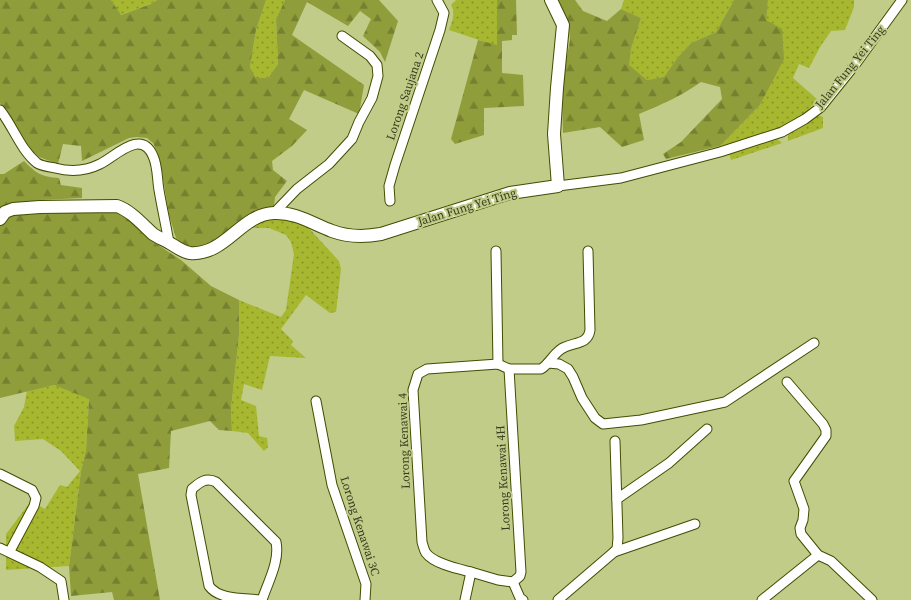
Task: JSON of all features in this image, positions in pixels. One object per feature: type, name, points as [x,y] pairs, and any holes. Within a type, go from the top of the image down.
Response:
[{"type":"street","name":"Lorong Saujana 2","points":[[390,201],[389,186],[394,165],[440,30],[444,13],[437,0]]},
{"type":"street","points":[[551,0],[563,25],[554,134],[558,186]]},
{"type":"street","name":"Jalan Fung Yei Ting","points":[[0,219],[5,212],[13,209],[117,206],[124,209],[155,235],[183,251],[191,253],[209,251],[259,216],[274,213],[299,216],[333,232],[351,236],[368,236],[381,234],[510,193],[621,178],[720,152],[782,132],[805,119],[821,106],[854,66],[902,0]]},
{"type":"street","points":[[274,213],[297,189],[329,164],[352,139],[372,98],[378,76],[377,65],[370,56],[342,36]]},
{"type":"street","points":[[0,110],[26,151],[38,164],[52,168],[74,171],[86,169],[100,164],[126,147],[138,144],[147,147],[153,155],[156,165],[169,243]]},
{"type":"street","points":[[496,251],[498,364]]},
{"type":"street","name":"Lorong Kenawai 4","points":[[513,582],[446,565],[425,553],[422,542],[413,390],[418,374],[427,369],[498,364],[509,369],[541,369],[556,352],[564,347],[585,340],[589,336],[588,251]]},
{"type":"street","points":[[548,363],[559,364],[568,369],[582,398],[595,418],[603,424],[641,420],[725,402],[814,343]]},
{"type":"street","name":"Lorong Kenawai 4H","points":[[509,369],[521,572],[520,576],[513,582]]},
{"type":"street","points":[[787,382],[826,430],[826,436],[810,455],[794,481],[804,509],[800,528],[801,534],[818,555],[831,561],[872,600]]},
{"type":"street","name":"Lorong Kenawai 3C","points":[[316,401],[332,485],[366,584],[365,600]]},
{"type":"street","points":[[617,499],[669,463],[707,429]]},
{"type":"street","points":[[558,600],[617,549],[615,441]]},
{"type":"street","points":[[0,474],[32,490],[36,498],[34,506],[10,551]]},
{"type":"street","points":[[210,479],[216,482],[276,542],[278,550],[276,560],[261,600],[224,596],[213,593],[209,586],[191,495],[192,488],[203,480],[210,479]]},
{"type":"street","points":[[614,552],[695,524]]},
{"type":"street","points":[[0,548],[10,551],[61,581],[64,600]]},
{"type":"street","points":[[762,600],[818,555]]},
{"type":"street","points":[[465,600],[471,572]]},
{"type":"street","points":[[513,582],[520,598],[523,600]]},
{"type":"green space","points":[[0,0],[111,0],[121,15],[157,0],[266,0],[256,30],[250,67],[256,78],[268,78],[278,64],[276,19],[285,0],[379,0],[398,21],[385,62],[380,52],[363,36],[371,19],[360,11],[348,26],[307,2],[292,35],[364,85],[359,114],[304,90],[289,119],[307,130],[292,146],[272,161],[273,170],[287,181],[275,197],[274,206],[255,211],[212,245],[193,249],[183,246],[176,238],[169,215],[158,154],[153,143],[147,138],[129,138],[82,161],[81,146],[63,144],[58,164],[39,157],[30,149],[0,103]]},
{"type":"green space","points":[[111,0],[157,0],[120,15]]},
{"type":"green space","points":[[266,0],[285,0],[276,19],[278,64],[268,78],[256,78],[250,67],[256,30]]},
{"type":"green space","points":[[456,0],[497,0],[497,46],[449,30],[453,14],[451,5]]},
{"type":"green space","points":[[497,0],[516,0],[517,35],[512,35],[512,40],[502,41],[502,73],[523,75],[524,106],[484,108],[484,135],[455,144],[451,139],[478,40],[497,45]]},
{"type":"green space","points":[[558,0],[575,0],[583,11],[607,21],[621,9],[641,18],[631,49],[629,65],[647,80],[664,77],[691,43],[716,32],[734,0],[768,0],[766,20],[782,29],[784,59],[760,105],[720,146],[666,159],[663,154],[681,142],[722,99],[720,87],[701,82],[671,100],[639,114],[644,140],[622,147],[600,127],[563,133],[562,94],[570,40],[569,24]]},
{"type":"green space","points":[[624,0],[734,0],[716,32],[691,43],[678,57],[664,78],[647,80],[628,65],[641,18],[621,9]]},
{"type":"green space","points":[[768,0],[854,0],[854,7],[845,30],[831,31],[809,68],[799,64],[793,78],[818,100],[800,117],[779,130],[720,146],[760,105],[783,59],[765,20]]},
{"type":"green space","points":[[817,115],[823,117],[823,128],[788,141],[788,134],[805,125]]},
{"type":"green space","points":[[776,138],[782,143],[731,160],[729,153]]},
{"type":"green space","points":[[24,161],[39,174],[59,178],[61,185],[82,188],[82,198],[40,200],[0,207],[0,174],[4,174]]},
{"type":"green space","points":[[117,212],[124,216],[149,239],[181,260],[211,286],[239,300],[239,335],[231,409],[232,431],[219,430],[210,421],[171,431],[169,468],[138,474],[160,600],[114,600],[112,592],[71,596],[69,566],[81,471],[86,450],[89,399],[54,385],[0,398],[0,218],[14,215]]},
{"type":"green space","points":[[286,218],[305,224],[339,261],[341,269],[336,312],[330,313],[306,295],[281,329],[293,341],[291,345],[306,358],[270,356],[262,390],[244,384],[241,400],[256,406],[259,436],[267,438],[268,447],[264,451],[248,433],[232,431],[231,409],[239,335],[239,300],[281,317],[286,310],[294,254],[291,242],[286,235],[269,228],[248,228],[262,220]]},
{"type":"green space","points":[[54,385],[89,398],[86,450],[81,471],[69,566],[6,570],[6,534],[31,501],[45,509],[60,485],[67,487],[80,471],[61,451],[43,439],[15,441],[14,426],[24,407],[27,390]]}]
